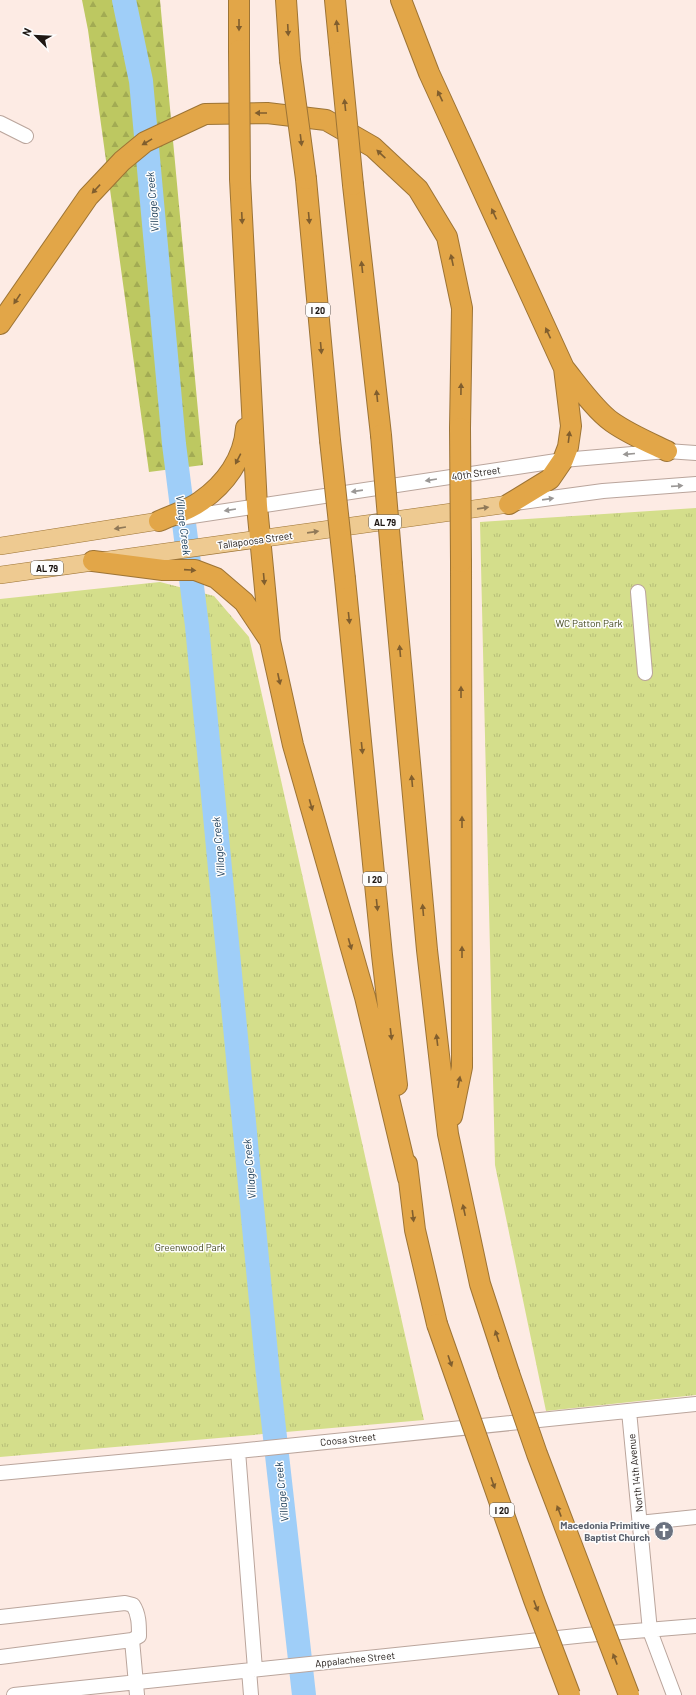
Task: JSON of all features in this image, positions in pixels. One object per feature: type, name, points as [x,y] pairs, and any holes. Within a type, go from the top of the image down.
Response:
[{"type":"highway","points":[[239,0],[240,179],[257,506],[270,641],[293,745],[365,996],[408,1178]]},
{"type":"highway","name":"I 20","points":[[286,0],[290,60],[306,180],[330,440],[346,579],[382,955],[415,1230],[437,1324],[534,1600],[570,1695]]},
{"type":"highway","points":[[335,0],[353,185],[381,435],[427,950],[448,1134],[480,1284],[537,1454],[629,1695]]},
{"type":"highway","points":[[401,0],[429,73],[564,368],[588,398],[610,421],[637,437],[667,450]]},
{"type":"highway","points":[[0,324],[88,197],[122,161],[145,142],[205,114],[267,113],[326,120],[373,147],[418,189],[447,237],[462,308],[460,428],[462,562],[462,1067],[448,1134]]},
{"type":"highway","points":[[159,521],[201,508],[229,474],[239,458],[245,439],[250,366]]},
{"type":"highway","points":[[509,504],[550,479],[563,460],[568,447],[571,426],[564,368]]},
{"type":"highway","points":[[94,562],[163,561],[195,570],[216,578],[244,602],[270,641]]},
{"type":"main road","name":"Tallapoosa Street","points":[[163,561],[209,546],[261,540],[509,504]]},
{"type":"main road","points":[[0,546],[159,521]]},
{"type":"main road","name":"AL 79","points":[[0,575],[94,562]]},
{"type":"street","points":[[0,123],[26,136]]},
{"type":"street","name":"40th Street","points":[[257,506],[563,460],[667,450],[696,453]]},
{"type":"street","name":"AL 79","points":[[509,504],[603,491],[696,484]]},
{"type":"street","points":[[201,508],[257,506]]},
{"type":"street","points":[[638,592],[645,673]]},
{"type":"street","name":"Coosa Street","points":[[0,1473],[696,1404]]},
{"type":"street","name":"North 14th Avenue","points":[[629,1411],[650,1631],[674,1695]]},
{"type":"street","points":[[244,1450],[257,1669],[251,1695]]},
{"type":"street","points":[[639,1523],[696,1517]]},
{"type":"street","points":[[0,1617],[125,1603],[133,1604],[137,1612],[139,1636],[132,1640],[0,1657]]},
{"type":"street","name":"Appalachee Street","points":[[14,1695],[136,1689],[257,1669],[586,1635],[650,1631],[696,1626]]},
{"type":"street","points":[[132,1640],[136,1689]]},
{"type":"green space","points":[[82,0],[160,0],[203,465],[149,472],[88,30]]},
{"type":"green space","name":"WC Patton Park","points":[[696,508],[696,1395],[546,1411],[495,1165],[480,522]]},
{"type":"green space","name":"Greenwood Park","points":[[160,582],[214,596],[249,637],[424,1420],[0,1457],[0,599]]},
{"type":"waterway","name":"Village Creek","points":[[124,0],[141,81],[174,444],[197,626],[268,1375],[304,1695]]},
{"type":"place","name":"Macedonia Primitive Baptist Church","points":[[664,1531]]}]
